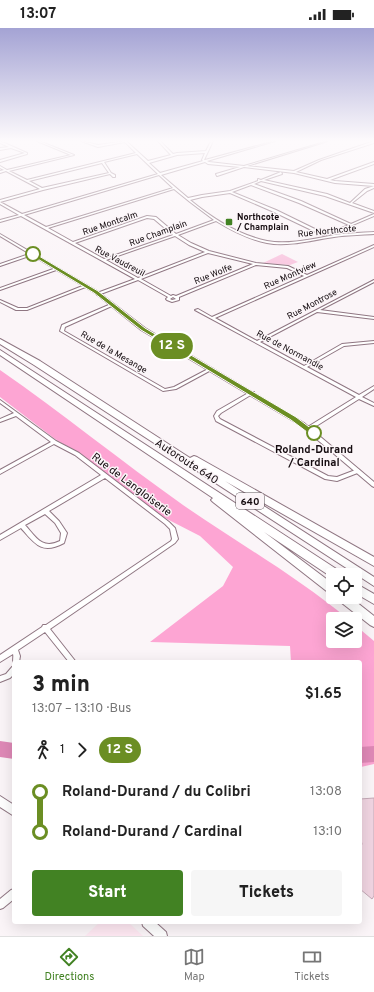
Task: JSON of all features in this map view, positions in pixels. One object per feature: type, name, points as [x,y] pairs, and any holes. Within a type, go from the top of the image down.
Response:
[{"type":"highway","name":"Autoroute 640","points":[[0,341],[125,420],[374,582]]},
{"type":"highway","name":"Autoroute 640","points":[[0,352],[160,456],[327,568]]},
{"type":"highway","points":[[125,420],[374,562]]},
{"type":"highway","points":[[160,456],[267,541],[326,585]]},
{"type":"highway","points":[[362,592],[374,600]]},
{"type":"highway","points":[[351,604],[374,622]]},
{"type":"street","points":[[31,183],[42,189]]},
{"type":"street","points":[[0,202],[66,183]]},
{"type":"street","points":[[0,221],[132,183]]},
{"type":"street","name":"Rue Northcote","points":[[170,183],[217,220],[242,234],[266,241],[287,242],[324,236],[330,238],[333,236],[374,233]]},
{"type":"street","points":[[275,183],[326,195],[351,203],[374,213]]},
{"type":"street","points":[[353,183],[374,186]]},
{"type":"street","points":[[189,199],[230,192],[251,184],[300,202],[350,224]]},
{"type":"street","points":[[351,203],[366,190],[374,186]]},
{"type":"street","points":[[46,228],[175,188]]},
{"type":"street","points":[[230,192],[275,211],[324,236],[374,213]]},
{"type":"street","name":"Rue Vaudreuil","points":[[0,202],[171,297]]},
{"type":"street","name":"Rue Montcalm","points":[[73,243],[148,217],[155,218],[174,234],[190,244],[208,252],[256,264],[288,267],[307,276]]},
{"type":"street","name":"Rue Champlain","points":[[104,260],[217,220]]},
{"type":"street","points":[[328,234],[333,236]]},
{"type":"street","points":[[0,235],[86,286],[143,329],[308,429],[374,485]]},
{"type":"street","name":"Rue Montview","points":[[212,318],[374,246]]},
{"type":"street","points":[[98,294],[208,252]]},
{"type":"street","points":[[0,265],[33,254]]},
{"type":"street","name":"Rue Wolfe","points":[[171,297],[256,264]]},
{"type":"street","points":[[0,289],[57,269]]},
{"type":"street","name":"Rue Montrose","points":[[257,342],[374,281]]},
{"type":"street","points":[[0,301],[17,309],[27,309],[86,286]]},
{"type":"street","name":"Rue de la Mesange","points":[[112,305],[62,326],[62,331],[164,390],[175,388],[211,369]]},
{"type":"street","name":"Rue de Normandie","points":[[197,310],[374,405]]},
{"type":"street","points":[[317,311],[374,318]]},
{"type":"street","points":[[305,367],[343,345],[374,342]]},
{"type":"street","points":[[308,429],[374,387]]},
{"type":"street","points":[[252,394],[220,412],[216,416],[218,420],[325,477],[337,479],[358,471]]},
{"type":"street","name":"Rue de Langloiserie","points":[[0,401],[54,442],[77,454],[167,523],[172,528],[175,538],[172,542],[0,659]]},
{"type":"street","points":[[0,421],[16,414]]},
{"type":"street","points":[[0,472],[54,442]]},
{"type":"street","points":[[0,538],[104,476]]},
{"type":"street","points":[[22,525],[41,545],[50,547],[56,546],[62,542],[64,533],[57,522],[45,511]]},
{"type":"street","points":[[45,627],[71,660]]},
{"type":"street","points":[[14,649],[17,656],[16,660]]},
{"type":"street","points":[[0,679],[8,676],[12,671]]},
{"type":"street","points":[[0,801],[12,810]]},
{"type":"street","points":[[0,905],[12,895]]},
{"type":"street","points":[[149,924],[162,936]]},
{"type":"shaded area","points":[[282,254],[298,262],[290,265],[263,263]]},
{"type":"shaded area","points":[[0,370],[183,505],[308,588],[326,602],[326,604],[329,604],[339,612],[326,612],[326,648],[362,648],[362,631],[374,641],[374,764],[362,767],[362,660],[291,660],[290,646],[150,642],[223,586],[233,567],[200,536],[163,517],[82,455],[55,439],[0,397]]},
{"type":"shaded area","points":[[98,924],[130,924],[143,936],[85,936]]},
{"type":"building","points":[[374,798],[374,896],[372,899],[362,891],[362,799]]},
{"type":"waterway","points":[[0,749],[12,751]]},
{"type":"waterway","points":[[362,755],[374,754]]},
{"type":"bus line","points":[[33,254],[96,292],[143,329],[294,418],[314,433]]},
{"type":"place","name":"Northcote / Champlain","points":[[229,222]]},
{"type":"place","name":"Roland-Durand / Cardinal","points":[[314,433]]}]
